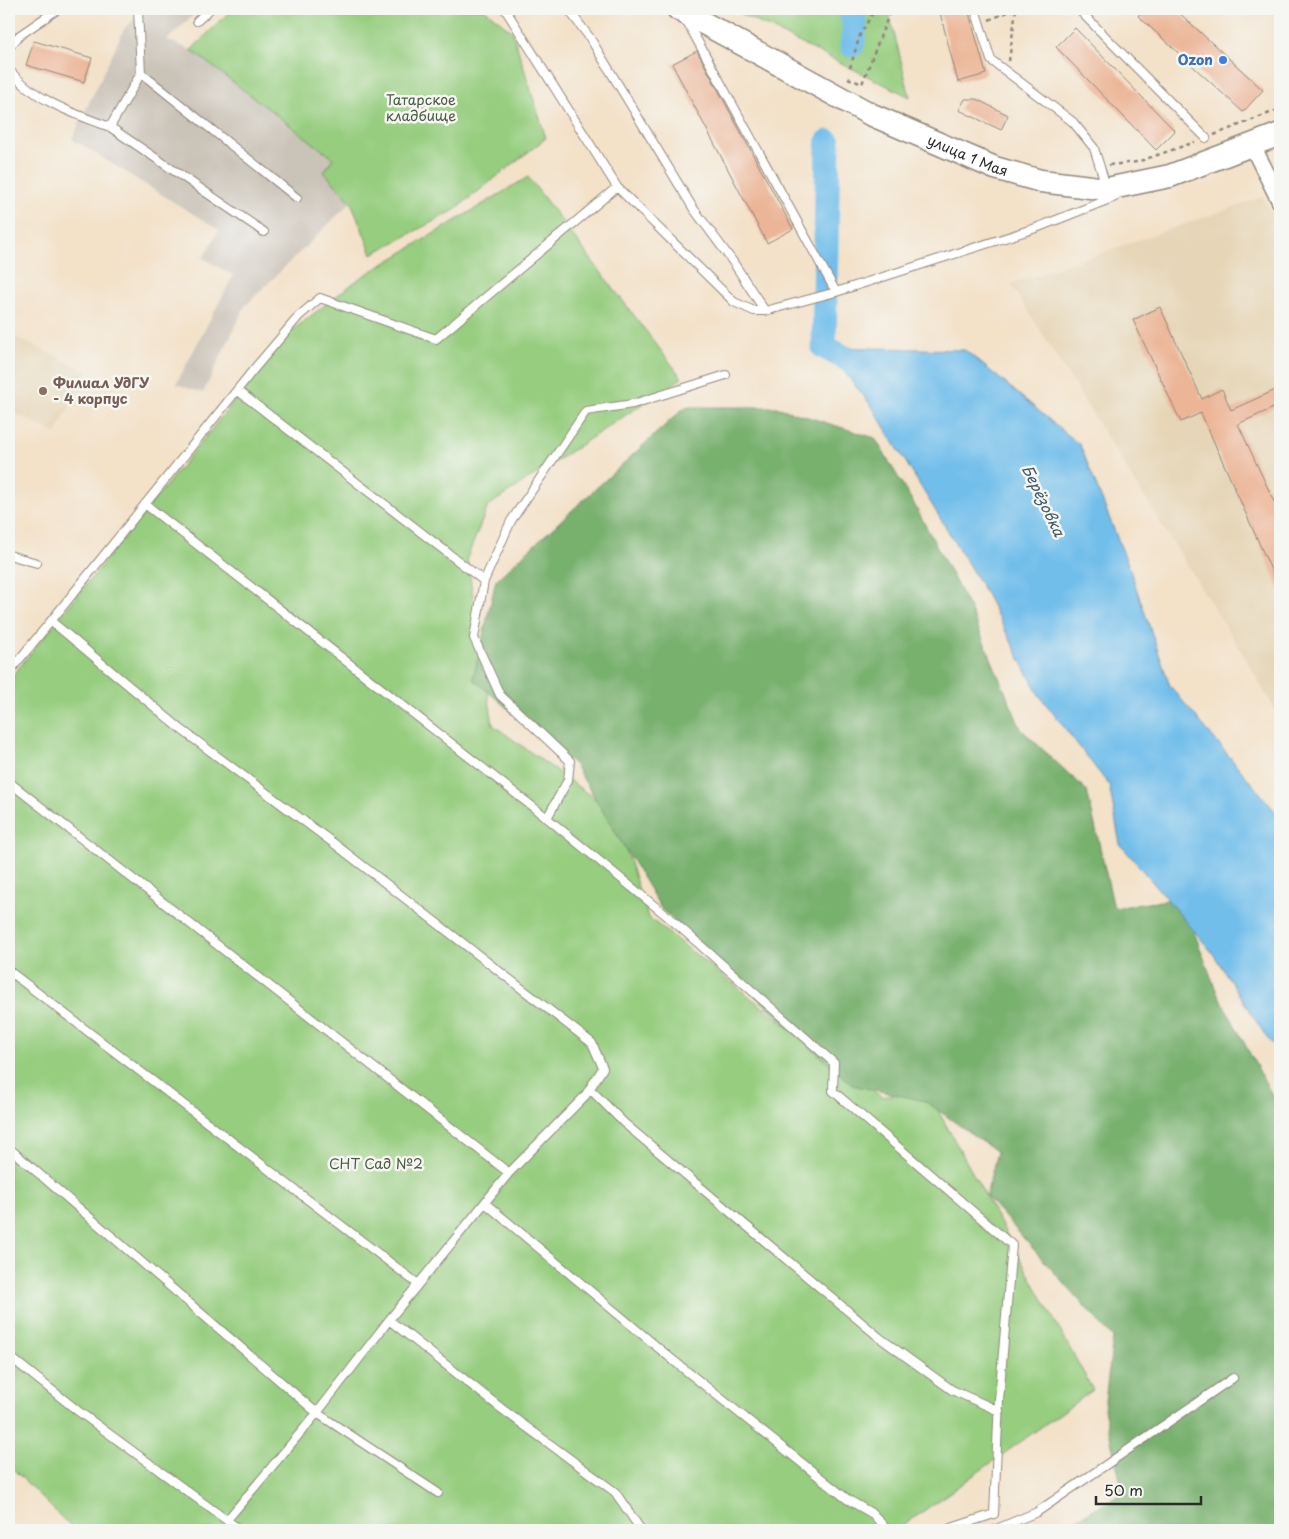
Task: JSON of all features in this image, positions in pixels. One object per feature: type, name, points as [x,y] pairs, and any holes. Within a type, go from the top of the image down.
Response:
[{"type":"main road","name":"улица 1 Мая","points":[[679,10],[870,114],[954,152],[995,168],[1041,180],[1107,189],[1170,176],[1280,134]]},
{"type":"street","points":[[1252,145],[1280,201]]},
{"type":"lane","points":[[9,47],[20,35],[58,9]]},
{"type":"lane","points":[[110,126],[142,73],[138,9]]},
{"type":"lane","points":[[197,21],[210,9]]},
{"type":"lane","points":[[505,9],[617,187],[734,302],[754,311],[774,310],[836,292],[1036,228],[1170,176]]},
{"type":"lane","points":[[568,9],[590,38],[693,208],[733,262],[764,311]]},
{"type":"lane","points":[[974,9],[991,60],[1073,122],[1094,148],[1107,189]]},
{"type":"lane","points":[[1078,9],[1206,138]]},
{"type":"lane","points":[[679,10],[836,292]]},
{"type":"lane","points":[[9,70],[37,95],[62,109],[110,126],[264,232]]},
{"type":"lane","points":[[142,73],[297,198]]},
{"type":"lane","points":[[9,672],[298,316],[320,298],[436,339],[617,187]]},
{"type":"lane","points":[[547,818],[568,780],[570,761],[500,696],[474,638],[484,581],[511,521],[586,411],[632,404],[726,375]]},
{"type":"lane","points":[[237,390],[484,581]]},
{"type":"lane","points":[[145,504],[547,818],[673,921],[834,1063],[833,1091],[1012,1245],[998,1411],[994,1514],[945,1530]]},
{"type":"lane","points":[[9,556],[37,563]]},
{"type":"lane","points":[[51,621],[182,730],[336,845],[592,1043],[603,1068],[590,1089],[564,1119],[509,1173],[484,1203],[389,1320],[317,1413],[227,1520]]},
{"type":"lane","points":[[9,782],[509,1173]]},
{"type":"lane","points":[[9,971],[418,1284]]},
{"type":"lane","points":[[590,1089],[624,1123],[880,1338],[952,1390],[998,1411]]},
{"type":"lane","points":[[9,1148],[317,1413],[438,1493]]},
{"type":"lane","points":[[484,1203],[674,1361],[847,1499],[873,1514],[887,1530]]},
{"type":"lane","points":[[389,1320],[502,1409],[615,1492],[642,1530]]},
{"type":"lane","points":[[9,1356],[78,1411],[240,1530]]},
{"type":"lane","points":[[994,1530],[1038,1512],[1233,1378]]},
{"type":"path","points":[[850,68],[860,35],[875,9]]},
{"type":"path","points":[[848,78],[862,84],[891,9]]},
{"type":"path","points":[[980,25],[1016,9]]},
{"type":"path","points":[[1008,73],[1016,9]]},
{"type":"path","points":[[1100,166],[1137,162],[1280,109]]},
{"type":"shaded area","points":[[147,9],[200,9],[167,40],[191,50],[334,159],[324,172],[351,202],[245,306],[203,393],[176,384],[233,276],[203,258],[219,230],[72,139],[125,27]]},
{"type":"shaded area","points":[[1263,197],[1280,231],[1280,719],[1246,659],[1011,284]]},
{"type":"shaded area","name":"Филиал УдГУ - 4 корпус","points":[[9,334],[87,371],[56,434],[9,410]]},
{"type":"green space","name":"Татарское кладбище","points":[[232,9],[484,9],[512,31],[546,138],[453,211],[372,254],[351,202],[324,172],[333,158],[191,50]]},
{"type":"green space","points":[[737,9],[888,9],[910,97],[741,14]]},
{"type":"green space","name":"СНТ Сад №2","points":[[528,177],[682,378],[488,506],[467,558],[493,725],[613,812],[648,917],[834,1063],[882,1097],[926,1089],[1093,1390],[897,1530],[74,1530],[9,1465],[9,680],[290,332],[360,278]]},
{"type":"green space","points":[[685,407],[776,407],[875,438],[914,504],[970,609],[1021,729],[1087,791],[1114,908],[1181,898],[1216,990],[1280,1110],[1280,1530],[1057,1530],[1123,1493],[1104,1409],[1113,1338],[986,1196],[997,1152],[925,1101],[852,1085],[662,910],[575,765],[473,679],[496,580]]},
{"type":"water","points":[[840,9],[861,9],[865,21],[855,25],[844,22]]},
{"type":"water","points":[[824,347],[965,350],[1080,445],[1129,567],[1170,686],[1280,817],[1280,1052],[1267,1038],[1212,952],[1120,844],[1109,785],[1039,695],[984,590],[871,405]]},
{"type":"building","points":[[939,9],[968,9],[986,74],[958,82]]},
{"type":"building","points":[[1145,9],[1175,9],[1263,90],[1243,112],[1138,16]]},
{"type":"building","points":[[1075,28],[1175,131],[1156,150],[1056,47]]},
{"type":"building","points":[[34,41],[92,58],[84,82],[26,65]]},
{"type":"building","points":[[697,51],[793,229],[767,243],[672,64]]},
{"type":"building","points":[[965,99],[976,99],[1008,115],[1001,130],[959,110]]},
{"type":"building","points":[[1160,307],[1202,399],[1222,389],[1231,410],[1280,388],[1280,405],[1238,424],[1277,508],[1280,506],[1280,590],[1201,413],[1181,422],[1133,320]]},
{"type":"waterway","name":"Берёзовка","points":[[850,9],[855,25],[852,45]]},
{"type":"waterway","name":"Берёзовка","points":[[828,142],[824,347],[855,363]]},
{"type":"place","name":"Ozon","points":[[1223,60]]},
{"type":"place","name":"Филиал УдГУ - 4 корпус","points":[[43,391]]}]
